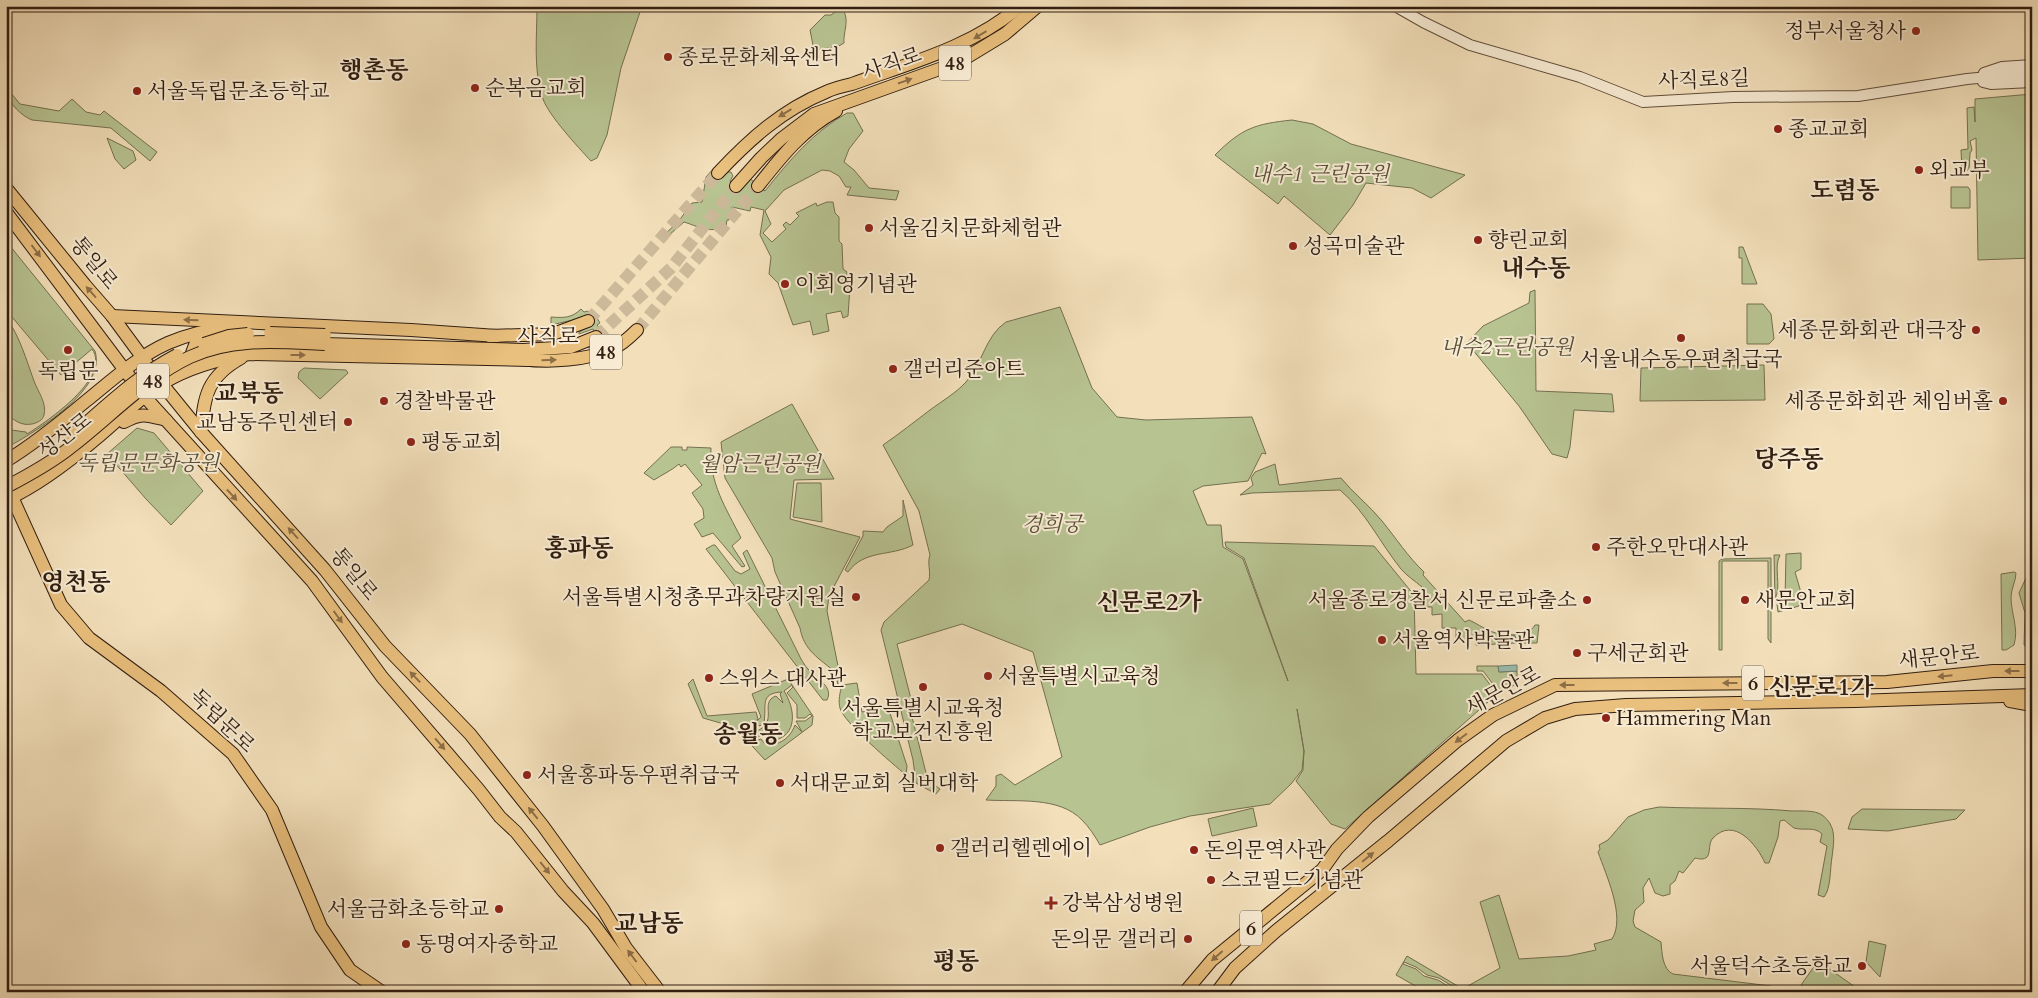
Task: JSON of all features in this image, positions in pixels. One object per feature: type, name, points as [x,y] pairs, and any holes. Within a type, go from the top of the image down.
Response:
[{"type":"main road","name":"사직로","points":[[718,173],[746,142],[779,116],[827,91],[970,40],[1002,21],[1020,6]]},
{"type":"main road","name":"사직로","points":[[845,86],[782,130],[734,184],[781,139],[814,114],[959,62],[1005,34],[1038,6]]},
{"type":"main road","name":"사직로","points":[[758,186],[782,154],[800,137],[826,117],[852,103],[859,97]]},
{"type":"main road","name":"통일로","points":[[6,188],[84,285],[112,316],[162,384],[201,432],[325,570],[384,646],[470,734],[543,826],[603,909],[626,948],[660,992]]},
{"type":"main road","name":"통일로","points":[[6,212],[146,397],[312,581],[382,678],[500,817],[516,832],[563,891],[592,923],[644,992]]},
{"type":"main road","points":[[112,316],[411,330],[497,336]]},
{"type":"main road","points":[[6,462],[87,401],[125,368],[143,357],[167,344],[206,332],[257,323]]},
{"type":"main road","name":"사직로","points":[[325,339],[446,343],[544,344],[579,338],[592,330],[553,334],[497,336],[446,343]]},
{"type":"main road","name":"사직로","points":[[446,343],[529,360],[569,359],[600,354],[614,349],[638,330]]},
{"type":"main road","points":[[206,332],[198,337],[192,353],[202,363],[208,363]]},
{"type":"main road","name":"48","points":[[6,478],[44,456],[153,369],[187,350],[238,335],[267,333],[325,339]]},
{"type":"main road","name":"48","points":[[8,495],[34,472],[70,448],[149,384],[191,356],[251,342],[325,339]]},
{"type":"main road","points":[[110,380],[117,362],[111,350]]},
{"type":"main road","points":[[201,432],[204,402],[214,378],[230,365],[249,354]]},
{"type":"main road","name":"성산로","points":[[8,495],[31,487],[98,437],[162,384],[179,374],[208,363],[249,354],[529,360]]},
{"type":"main road","points":[[87,401],[91,402],[98,411],[102,425],[98,437]]},
{"type":"main road","points":[[98,437],[137,415],[147,415],[166,420]]},
{"type":"main road","name":"독립문로","points":[[8,495],[61,605],[89,638],[162,691],[233,754],[272,810],[321,927],[350,970],[382,992]]},
{"type":"main road","points":[[312,581],[325,570]]},
{"type":"main road","name":"새문안로","points":[[1185,992],[1212,960],[1322,870],[1337,849],[1368,817],[1458,740],[1493,715],[1555,685],[1887,682],[1993,671],[2032,671]]},
{"type":"main road","name":"새문안로","points":[[1217,992],[1235,968],[1276,931],[1388,841],[1506,741],[1545,718],[1575,709],[1626,705],[1855,701],[2032,695]]},
{"type":"main road","points":[[1982,696],[2032,705]]},
{"type":"street","name":"사직로8길","points":[[1395,6],[1470,45],[1580,77],[1643,102],[1733,97],[1858,96],[1967,79],[2032,73]]},
{"type":"street","points":[[1967,79],[2002,67],[2032,65]]},
{"type":"street","points":[[1967,79],[1991,84],[2032,82]]},
{"type":"green space","points":[[537,6],[642,6],[621,68],[607,135],[597,158],[591,161],[557,122],[543,99],[537,65]]},
{"type":"green space","points":[[841,8],[846,16],[844,43],[837,47],[814,50],[810,30],[825,15],[831,15]]},
{"type":"green space","points":[[6,87],[20,104],[59,111],[72,99],[86,112],[100,115],[104,111],[157,152],[150,161],[111,128],[32,120],[14,107],[8,97]]},
{"type":"green space","points":[[2032,94],[2032,258],[1978,260],[1976,138],[1970,141],[1972,150],[1970,153],[1969,170],[1962,170],[1961,150],[1968,149],[1967,108],[1974,107],[1975,122],[1975,99]]},
{"type":"green space","points":[[847,113],[853,113],[863,131],[849,149],[844,162],[854,170],[869,188],[899,191],[896,200],[847,195],[851,187],[846,187],[839,176],[830,171],[822,170],[784,190],[765,211],[771,224],[763,233],[772,242],[786,229],[783,225],[786,222],[790,225],[799,216],[796,213],[816,203],[817,206],[833,202],[835,213],[839,217],[839,241],[842,244],[843,269],[847,272],[846,286],[850,287],[848,316],[843,318],[841,311],[826,314],[829,331],[813,335],[810,321],[793,325],[778,283],[769,274],[771,257],[760,235],[764,210],[751,207],[750,211],[732,207],[726,226],[709,230],[684,222],[668,236],[665,234],[678,222],[692,203],[702,202],[706,177],[713,169],[720,176],[726,172],[731,172],[733,176],[730,181],[737,188],[748,177],[765,191],[812,138]]},
{"type":"green space","name":"내수1 근린공원","points":[[1292,120],[1313,124],[1351,144],[1465,175],[1431,198],[1412,188],[1366,183],[1353,205],[1330,235],[1284,196],[1278,204],[1215,155],[1241,133],[1268,123]]},
{"type":"green space","points":[[107,138],[133,151],[136,160],[124,169],[115,159]]},
{"type":"green space","points":[[1951,187],[1968,187],[1970,190],[1970,208],[1951,208]]},
{"type":"green space","points":[[6,241],[95,351],[95,359],[92,349],[61,375],[6,310]]},
{"type":"green space","points":[[1739,247],[1743,247],[1757,284],[1742,284],[1742,258],[1739,258]]},
{"type":"green space","name":"내수2근린공원","points":[[1535,290],[1536,391],[1612,394],[1614,412],[1574,410],[1567,458],[1552,454],[1519,406],[1467,343],[1483,326],[1529,303],[1530,292]]},
{"type":"green space","points":[[1747,304],[1763,304],[1771,314],[1774,339],[1769,344],[1747,344]]},
{"type":"green space","name":"경희궁","points":[[1060,307],[1092,388],[1117,417],[1146,420],[1252,417],[1266,454],[1262,453],[1248,481],[1203,486],[1193,491],[1207,525],[1221,525],[1223,547],[1243,559],[1288,681],[1244,558],[1226,547],[1225,542],[1374,546],[1414,595],[1416,674],[1482,674],[1497,694],[1345,829],[1331,824],[1296,781],[1303,770],[1304,751],[1302,770],[1291,784],[1270,804],[1190,816],[1150,827],[1100,845],[1082,820],[1073,812],[1062,807],[1037,802],[986,800],[996,786],[996,776],[1001,774],[1015,785],[1062,757],[1033,652],[962,624],[897,644],[911,699],[908,701],[926,773],[929,781],[940,789],[936,794],[916,783],[913,760],[881,630],[884,622],[929,580],[930,555],[919,511],[883,445],[966,382],[972,375],[993,335],[1006,322]]},
{"type":"green space","points":[[581,309],[584,312],[588,311],[593,319],[597,318],[600,323],[597,325],[608,339],[600,345],[588,348],[587,346],[598,341],[593,329],[579,334],[579,332],[591,326],[586,317],[551,325],[551,317],[568,317]]},
{"type":"green space","points":[[6,317],[19,340],[43,402],[45,411],[43,417],[34,424],[22,424],[8,415],[6,397],[12,378],[12,368],[6,351]]},
{"type":"green space","points":[[96,361],[96,366],[90,380],[80,395],[50,421],[6,448],[6,433],[11,430],[26,432],[27,434],[62,409],[75,397],[86,385]]},
{"type":"green space","points":[[1764,365],[1765,400],[1640,401],[1641,368]]},
{"type":"green space","points":[[304,368],[346,370],[348,373],[320,399],[298,378],[299,372]]},
{"type":"green space","name":"월암근린공원","points":[[792,404],[834,479],[794,480],[790,519],[860,537],[829,596],[827,611],[838,666],[838,685],[835,672],[813,653],[805,643],[775,572],[772,558],[725,478],[721,442]]},
{"type":"green space","name":"독립문문화공원","points":[[137,428],[154,433],[203,491],[171,525],[107,454]]},
{"type":"green space","points":[[671,447],[682,447],[682,450],[687,450],[687,447],[711,448],[711,461],[716,484],[724,506],[741,538],[732,546],[745,566],[742,567],[713,533],[702,537],[694,524],[704,518],[703,509],[692,493],[702,485],[685,464],[681,467],[679,464],[654,480],[644,473]]},
{"type":"green space","points":[[1275,464],[1279,485],[1341,478],[1377,515],[1407,554],[1424,572],[1423,575],[1465,622],[1469,620],[1490,631],[1508,635],[1521,634],[1532,629],[1535,625],[1539,625],[1537,643],[1516,643],[1515,636],[1498,636],[1498,644],[1476,645],[1476,639],[1456,640],[1456,628],[1442,628],[1442,614],[1432,615],[1432,607],[1417,607],[1417,592],[1422,587],[1401,569],[1358,508],[1340,490],[1240,495],[1253,485],[1251,478],[1255,472]]},
{"type":"green space","points":[[797,483],[821,483],[822,522],[793,517]]},
{"type":"green space","points":[[903,500],[913,545],[870,557],[862,560],[848,572],[845,570],[863,536],[863,531],[883,532],[903,516]]},
{"type":"green space","points":[[715,545],[735,571],[741,574],[750,569],[743,553],[747,550],[801,659],[811,673],[826,687],[829,695],[827,700],[823,700],[706,549]]},
{"type":"green space","points":[[1801,553],[1801,569],[1795,572],[1800,589],[1801,600],[1799,601],[1799,606],[1778,612],[1777,604],[1785,599],[1786,554]]},
{"type":"green space","points":[[1774,555],[1780,555],[1777,565],[1778,588],[1775,599]]},
{"type":"green space","points":[[1771,558],[1771,643],[1768,639],[1768,561],[1722,561],[1722,650],[1719,650],[1719,561],[1722,559]]},
{"type":"green space","points":[[2014,572],[2016,576],[2011,597],[2015,639],[2014,645],[2006,650],[2002,650],[2001,574]]},
{"type":"green space","points":[[2026,578],[2032,588],[2032,650],[2024,645],[2025,613],[2019,593]]},
{"type":"green space","points":[[1477,666],[1498,666],[1499,672],[1517,671],[1517,684],[1499,692],[1483,671],[1477,671]]},
{"type":"green space","points":[[693,679],[707,716],[756,712],[758,719],[738,735],[724,724],[703,718],[688,684]]},
{"type":"green space","points":[[788,679],[813,716],[812,725],[765,760],[742,735],[761,717],[752,694]],"holes":[[[792,685],[793,687],[787,693],[797,705],[797,718],[805,718],[810,714],[812,716],[805,721],[796,721],[802,732],[795,725],[784,740],[775,744],[765,744],[761,739],[755,741],[748,735],[752,731],[757,738],[762,734],[772,741],[781,738],[791,727],[791,705],[784,691]],[[782,692],[780,694],[783,703],[776,696],[771,699],[768,707],[767,721],[764,726],[759,730],[755,729],[749,733],[748,731],[755,724],[760,726],[764,722],[767,698],[770,695]]]},
{"type":"green space","points":[[857,683],[862,712],[888,707],[907,766],[906,775],[869,743],[843,714],[839,702],[842,685]]},
{"type":"green space","points":[[1659,807],[1808,811],[1822,815],[1830,824],[1833,834],[1833,845],[1829,884],[1824,897],[1818,895],[1827,846],[1820,842],[1822,834],[1812,829],[1794,828],[1784,820],[1780,821],[1778,837],[1769,863],[1765,863],[1751,841],[1737,831],[1729,830],[1721,832],[1713,838],[1707,857],[1703,859],[1695,858],[1683,873],[1679,871],[1675,881],[1670,885],[1670,894],[1663,896],[1655,893],[1649,878],[1643,888],[1644,902],[1635,910],[1633,921],[1635,927],[1661,942],[1663,960],[1669,972],[1771,986],[1767,992],[1467,992],[1466,987],[1500,968],[1480,902],[1499,895],[1519,959],[1568,956],[1596,950],[1594,944],[1612,939],[1616,930],[1616,908],[1610,884],[1598,852],[1600,849],[1599,845],[1608,840],[1628,817],[1644,810]]},
{"type":"green space","points":[[1253,808],[1257,826],[1212,836],[1208,819]]},
{"type":"green space","points":[[1862,809],[1965,810],[1956,819],[1888,831],[1848,829],[1852,817]]},
{"type":"green space","points":[[1869,941],[1886,945],[1880,977],[1866,962]]},
{"type":"green space","points":[[1407,956],[1461,988],[1461,992],[1426,992],[1396,975]],"holes":[[[1404,962],[1416,967],[1427,975],[1439,978],[1452,986],[1458,987],[1451,988],[1403,964]]]},
{"type":"green space","points":[[1818,961],[1858,989],[1856,992],[1811,992],[1801,985]]},
{"type":"shaded area","points":[[1497,636],[1515,636],[1516,643],[1498,644]]},
{"type":"shaded area","points":[[1517,665],[1517,671],[1499,672],[1498,666]]},
{"type":"tunnel","points":[[588,321],[718,173]]},
{"type":"tunnel","points":[[596,337],[671,268],[736,186]]},
{"type":"tunnel","points":[[637,330],[758,186]]},
{"type":"place","name":"정부서울청사","points":[[1916,31]]},
{"type":"place","name":"종로문화체육센터","points":[[668,57]]},
{"type":"place","name":"순복음교회","points":[[475,88]]},
{"type":"place","name":"서울독립문초등학교","points":[[137,91]]},
{"type":"place","name":"종교교회","points":[[1778,129]]},
{"type":"place","name":"외교부","points":[[1919,170]]},
{"type":"place","name":"서울김치문화체험관","points":[[869,228]]},
{"type":"place","name":"향린교회","points":[[1478,240]]},
{"type":"place","name":"성곡미술관","points":[[1293,246]]},
{"type":"place","name":"이회영기념관","points":[[785,284]]},
{"type":"place","name":"세종문화회관 대극장","points":[[1976,330]]},
{"type":"place","name":"서울내수동우편취급국","points":[[1681,338]]},
{"type":"place","name":"독립문","points":[[68,350]]},
{"type":"place","name":"갤러리준아트","points":[[893,369]]},
{"type":"place","name":"경찰박물관","points":[[384,401]]},
{"type":"place","name":"세종문화회관 체임버홀","points":[[2003,401]]},
{"type":"place","name":"교남동주민센터","points":[[348,422]]},
{"type":"place","name":"평동교회","points":[[411,442]]},
{"type":"place","name":"주한오만대사관","points":[[1596,547]]},
{"type":"place","name":"서울특별시청총무과차량지원실","points":[[856,597]]},
{"type":"place","name":"서울종로경찰서 신문로파출소","points":[[1587,600]]},
{"type":"place","name":"새문안교회","points":[[1745,600]]},
{"type":"place","name":"서울역사박물관","points":[[1382,640]]},
{"type":"place","name":"구세군회관","points":[[1577,653]]},
{"type":"place","name":"서울특별시교육청","points":[[988,676]]},
{"type":"place","name":"스위스 대사관","points":[[709,678]]},
{"type":"place","name":"서울특별시교육청 학교보건진흥원","points":[[923,687]]},
{"type":"place","name":"Hammering Man","points":[[1606,718]]},
{"type":"place","name":"서울홍파동우편취급국","points":[[527,775]]},
{"type":"place","name":"서대문교회 실버대학","points":[[780,783]]},
{"type":"place","name":"갤러리헬렌에이","points":[[940,848]]},
{"type":"place","name":"돈의문역사관","points":[[1194,850]]},
{"type":"place","name":"스코필드기념관","points":[[1211,880]]},
{"type":"place","name":"강북삼성병원","points":[[1051,903]]},
{"type":"place","name":"서울금화초등학교","points":[[499,909]]},
{"type":"place","name":"돈의문 갤러리","points":[[1188,939]]},
{"type":"place","name":"동명여자중학교","points":[[406,944]]},
{"type":"place","name":"서울덕수초등학교","points":[[1862,966]]},
{"type":"district","name":"행촌동","points":[[374,70]]},
{"type":"district","name":"도렴동","points":[[1845,190]]},
{"type":"district","name":"내수동","points":[[1536,268]]},
{"type":"district","name":"교북동","points":[[249,393]]},
{"type":"district","name":"당주동","points":[[1789,459]]},
{"type":"district","name":"홍파동","points":[[579,548]]},
{"type":"district","name":"영천동","points":[[76,582]]},
{"type":"district","name":"신문로2가","points":[[1149,602]]},
{"type":"district","name":"신문로1가","points":[[1821,687]]},
{"type":"district","name":"송월동","points":[[748,734]]},
{"type":"district","name":"교남동","points":[[649,923]]},
{"type":"district","name":"평동","points":[[956,961]]}]
